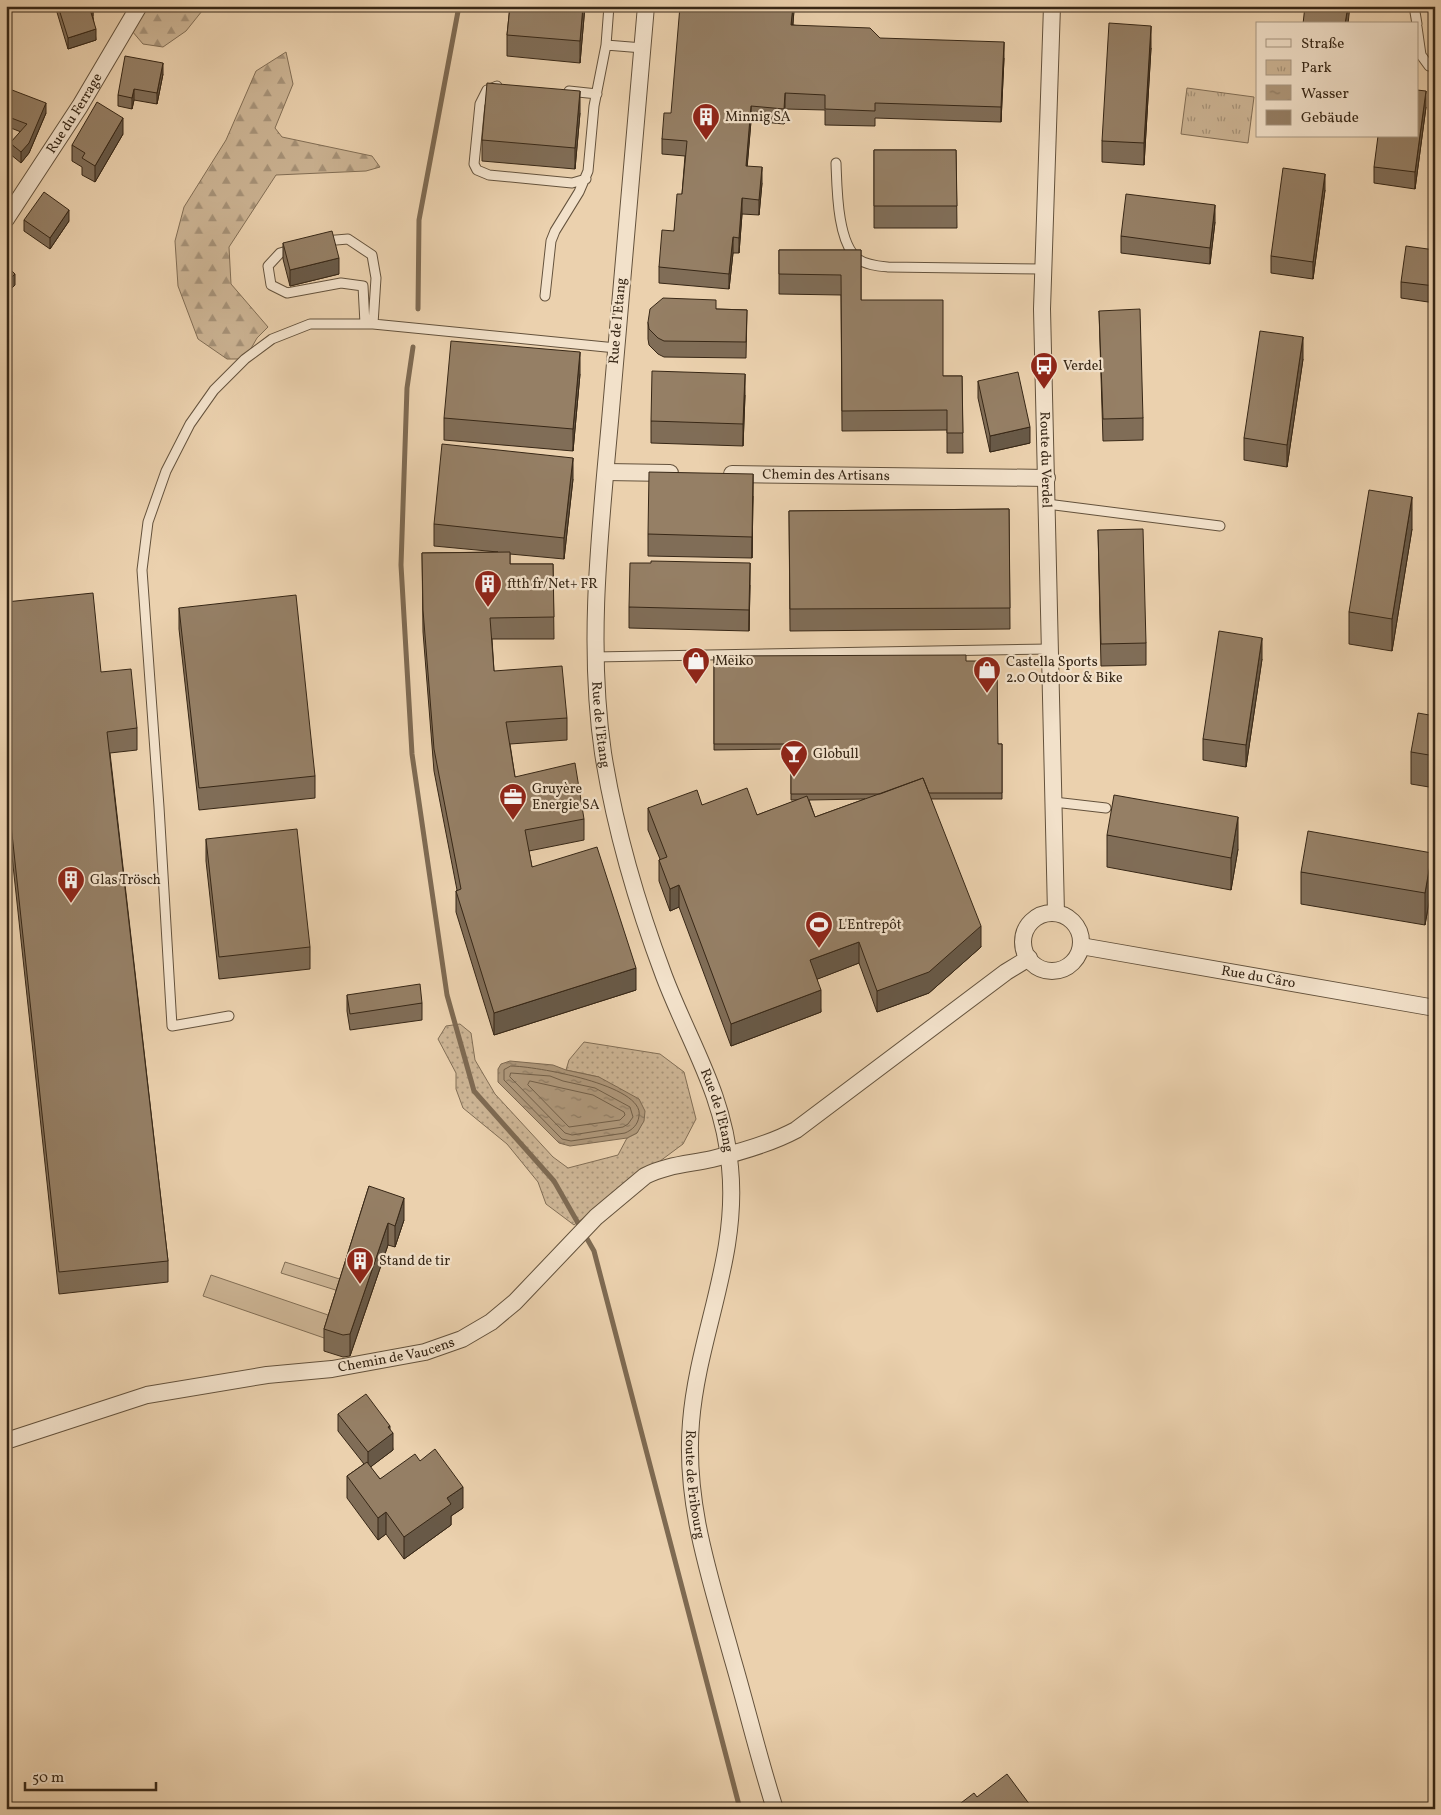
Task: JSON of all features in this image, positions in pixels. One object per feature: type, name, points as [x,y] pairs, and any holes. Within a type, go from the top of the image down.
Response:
[{"type":"street","name":"Rue du Ferrage","points":[[6,219],[80,106],[139,6]]},
{"type":"street","name":"Rue de l'Etang","points":[[646,6],[595,606],[594,657],[603,749],[610,795],[632,881],[666,982],[697,1049],[716,1099],[729,1154],[775,1140],[796,1130],[1006,972],[1029,958]]},
{"type":"street","name":"Route du Verdel","points":[[1052,6],[1042,269],[1056,913]]},
{"type":"street","points":[[606,472],[686,473]]},
{"type":"street","name":"Chemin des Artisans","points":[[715,474],[1047,478]]},
{"type":"street","points":[[1056,913],[1072,920],[1081,937],[1081,946],[1074,961],[1059,970],[1042,968],[1029,958],[1025,950],[1025,931],[1037,917],[1056,913]]},
{"type":"street","name":"Rue du Câro","points":[[1081,946],[1435,1008]]},
{"type":"street","name":"Chemin de Vaucens","points":[[6,1441],[147,1395],[267,1375],[332,1370],[425,1352],[462,1339],[491,1322],[514,1302],[591,1222],[624,1191],[654,1171],[729,1154]]},
{"type":"street","name":"Route de Fribourg","points":[[729,1154],[731,1224],[724,1266],[694,1394],[689,1442],[691,1485],[705,1559],[776,1809]]},
{"type":"lane","points":[[545,296],[551,241],[586,179],[597,94],[606,45],[609,6]]},
{"type":"lane","points":[[1414,6],[1416,22]]},
{"type":"lane","points":[[1418,33],[1421,55],[1428,66],[1435,66]]},
{"type":"lane","points":[[606,45],[642,48]]},
{"type":"lane","points":[[508,86],[492,87],[483,94],[480,104],[474,164],[477,170],[489,175],[572,183],[586,179]]},
{"type":"lane","points":[[557,90],[597,94]]},
{"type":"lane","points":[[836,163],[838,193],[845,236],[857,259],[865,263],[888,267],[1042,269]]},
{"type":"lane","points":[[318,242],[348,239],[372,255],[376,278],[369,324]]},
{"type":"lane","points":[[308,245],[280,253],[268,266],[271,285],[287,293],[341,283],[363,286],[369,324]]},
{"type":"lane","points":[[230,1016],[172,1026],[142,570],[148,522],[166,471],[190,424],[214,390],[245,359],[272,339],[310,324],[369,324],[616,348]]},
{"type":"lane","points":[[1047,504],[1220,526]]},
{"type":"lane","points":[[594,657],[1050,649]]},
{"type":"lane","points":[[1054,802],[1106,808]]},
{"type":"green space","points":[[140,6],[206,6],[186,31],[163,47],[143,44],[132,31]]},
{"type":"green space","points":[[286,52],[293,84],[275,128],[282,137],[372,156],[380,167],[366,171],[276,175],[229,247],[231,284],[268,327],[257,338],[245,359],[227,359],[198,339],[178,286],[175,241],[184,207],[226,140],[256,71]]},
{"type":"green space","points":[[1187,88],[1254,97],[1248,143],[1181,134]]},
{"type":"green space","points":[[460,1024],[471,1033],[475,1060],[495,1094],[553,1157],[568,1168],[618,1155],[627,1138],[637,1133],[643,1121],[599,1077],[566,1070],[569,1060],[584,1042],[660,1054],[684,1072],[696,1119],[683,1144],[574,1225],[546,1204],[538,1182],[507,1144],[463,1108],[456,1089],[456,1073],[438,1039],[446,1026]]},
{"type":"green space","points":[[285,1262],[346,1281],[342,1292],[281,1273]]},
{"type":"green space","points":[[211,1275],[334,1317],[327,1339],[203,1296]]},
{"type":"water","points":[[510,1061],[553,1065],[566,1070],[599,1077],[639,1099],[645,1111],[644,1121],[637,1133],[627,1138],[570,1146],[559,1143],[498,1082],[498,1069],[501,1064]]},
{"type":"building","points":[[58,6],[89,6],[96,29],[68,38]]},
{"type":"building","points":[[510,6],[583,6],[580,41],[507,35]]},
{"type":"building","points":[[680,6],[793,6],[791,25],[870,28],[880,38],[1004,42],[1001,107],[875,103],[875,111],[825,109],[825,95],[785,93],[784,109],[751,106],[746,166],[762,167],[759,200],[742,198],[739,238],[733,237],[729,274],[659,267],[662,230],[674,231],[677,194],[682,194],[687,141],[662,139],[664,113],[671,113]]},
{"type":"building","points":[[1305,6],[1348,6],[1345,22],[1303,22]]},
{"type":"building","points":[[1109,23],[1151,26],[1144,143],[1102,141]]},
{"type":"building","points":[[125,56],[163,63],[157,93],[134,89],[132,98],[118,95]]},
{"type":"building","points":[[487,83],[580,91],[575,148],[482,140]]},
{"type":"building","points":[[12,90],[46,103],[29,143],[21,152],[10,143],[27,124],[6,116],[6,105]]},
{"type":"building","points":[[1418,90],[1426,91],[1415,172],[1374,167],[1378,138],[1418,138]]},
{"type":"building","points":[[97,102],[123,118],[95,166],[82,158],[85,153],[72,145]]},
{"type":"building","points":[[874,150],[956,150],[957,206],[874,206]]},
{"type":"building","points":[[1283,168],[1325,174],[1313,262],[1271,256]]},
{"type":"building","points":[[44,192],[69,210],[50,238],[24,220]]},
{"type":"building","points":[[1126,194],[1215,205],[1210,248],[1121,236]]},
{"type":"building","points":[[332,231],[339,258],[290,270],[283,243]]},
{"type":"building","points":[[1406,246],[1435,250],[1435,286],[1401,282]]},
{"type":"building","points":[[779,250],[861,250],[861,300],[943,300],[943,376],[962,376],[963,433],[947,433],[947,410],[842,411],[841,275],[779,274]]},
{"type":"building","points":[[6,265],[15,274],[6,283]]},
{"type":"building","points":[[663,298],[716,300],[716,309],[747,310],[746,342],[664,341],[658,338],[649,329],[648,322],[650,309]]},
{"type":"building","points":[[1140,309],[1143,418],[1103,419],[1099,311]]},
{"type":"building","points":[[1260,331],[1303,337],[1287,445],[1244,438]]},
{"type":"building","points":[[451,341],[580,352],[573,429],[444,418]]},
{"type":"building","points":[[652,371],[745,374],[743,424],[651,421]]},
{"type":"building","points":[[1018,372],[1030,427],[990,436],[978,381]]},
{"type":"building","points":[[442,444],[573,458],[564,538],[434,524]]},
{"type":"building","points":[[649,472],[753,474],[752,537],[648,534]]},
{"type":"building","points":[[1369,490],[1412,497],[1392,619],[1349,612]]},
{"type":"building","points":[[1009,509],[1010,608],[790,609],[789,511]]},
{"type":"building","points":[[1143,529],[1146,643],[1101,644],[1098,530]]},
{"type":"building","name":"Gruyère Energie SA","points":[[510,552],[510,564],[553,564],[554,617],[490,618],[494,671],[562,666],[567,718],[506,722],[515,777],[575,763],[584,819],[525,830],[532,867],[597,847],[636,968],[494,1013],[456,891],[461,889],[434,749],[423,610],[422,553]]},
{"type":"building","points":[[651,561],[750,563],[749,610],[629,607],[630,563],[651,563]]},
{"type":"building","name":"Glas Trösch","points":[[93,593],[101,672],[131,669],[137,728],[107,732],[168,1261],[59,1272],[6,778],[6,602]]},
{"type":"building","points":[[296,595],[315,776],[199,788],[179,608]]},
{"type":"building","points":[[1219,631],[1262,638],[1246,745],[1203,739]]},
{"type":"building","points":[[966,655],[966,661],[997,661],[998,744],[1002,744],[1002,793],[929,793],[923,778],[880,794],[791,794],[791,744],[714,744],[714,656]]},
{"type":"building","points":[[1418,713],[1435,716],[1435,756],[1411,752]]},
{"type":"building","points":[[923,778],[981,926],[929,972],[877,991],[859,942],[810,960],[821,990],[731,1024],[679,885],[670,889],[659,860],[667,857],[648,808],[697,790],[702,805],[747,788],[757,815],[807,796],[815,817]]},
{"type":"building","points":[[1114,795],[1238,817],[1231,858],[1107,835]]},
{"type":"building","points":[[297,829],[310,947],[219,957],[206,839]]},
{"type":"building","points":[[1308,831],[1432,853],[1425,893],[1301,872]]},
{"type":"building","points":[[420,984],[422,1003],[350,1014],[347,995]]},
{"type":"building","name":"Stand de tir","points":[[369,1186],[404,1198],[395,1226],[388,1223],[350,1334],[343,1335],[324,1329]]},
{"type":"building","points":[[366,1394],[390,1426],[388,1427],[393,1433],[368,1452],[338,1414]]},
{"type":"building","points":[[435,1449],[463,1487],[447,1498],[451,1504],[404,1537],[386,1512],[378,1518],[347,1476],[367,1462],[380,1479],[415,1454],[420,1461]]},
{"type":"building","points":[[1007,1774],[1033,1809],[953,1809],[974,1793],[977,1797]]},
{"type":"waterway","points":[[418,309],[419,220],[459,6]]},
{"type":"waterway","points":[[413,347],[407,388],[401,565],[412,754],[447,995],[474,1091],[554,1181],[594,1251],[740,1809]]},
{"type":"place","name":"Minnig SA","points":[[706,141]]},
{"type":"place","name":"Verdel","points":[[1044,390]]},
{"type":"place","name":"ftth fr/Net+ FR","points":[[488,608]]},
{"type":"place","name":"Meiko","points":[[696,685]]},
{"type":"place","name":"Castella Sports 2.0 Outdoor & Bike","points":[[987,694]]},
{"type":"place","name":"Globull","points":[[794,778]]},
{"type":"place","name":"Gruyère Energie SA","points":[[513,821]]},
{"type":"place","name":"Glas Trösch","points":[[71,904]]},
{"type":"place","name":"L'Entrepôt","points":[[819,949]]},
{"type":"place","name":"Stand de tir","points":[[360,1285]]}]
